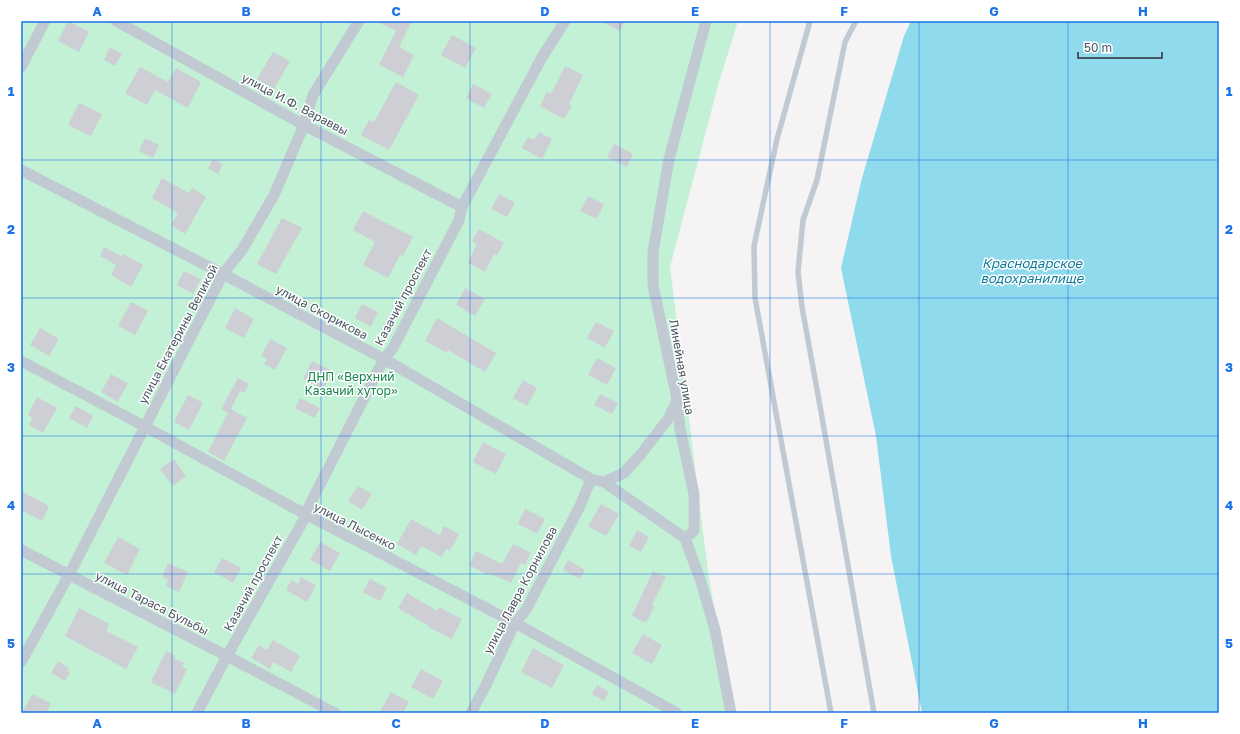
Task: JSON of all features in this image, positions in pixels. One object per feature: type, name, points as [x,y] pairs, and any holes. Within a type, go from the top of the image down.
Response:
[{"type":"street","points":[[21,67],[46,21]]},
{"type":"street","name":"улица И.Ф. Вараввы","points":[[116,21],[304,125],[462,207]]},
{"type":"street","name":"улица Екатерины Великой","points":[[21,662],[69,576],[144,426],[223,274],[242,250],[274,195],[304,125],[313,95],[359,21]]},
{"type":"street","name":"Казачий проспект","points":[[197,713],[227,656],[303,521],[305,514],[384,359],[393,348],[458,220],[462,207],[542,59],[565,21]]},
{"type":"street","name":"Линейная улица","points":[[685,538],[694,531],[694,494],[680,429],[677,399],[653,285],[653,252],[669,159],[706,21]]},
{"type":"street","name":"улица Скорикова","points":[[21,170],[384,359],[591,479],[604,482],[685,538]]},
{"type":"street","name":"улица Лысенко","points":[[21,361],[305,514],[515,623],[677,713]]},
{"type":"street","points":[[604,482],[624,473],[641,454],[668,419],[677,399]]},
{"type":"street","name":"улица Лавра Корнилова","points":[[471,713],[515,623],[526,610],[580,506],[591,479]]},
{"type":"street","points":[[685,538],[701,582],[715,630],[731,713]]},
{"type":"street","name":"улица Тараса Бульбы","points":[[21,550],[335,713]]},
{"type":"lane","points":[[810,21],[777,139],[754,246],[755,298],[831,713]]},
{"type":"lane","points":[[856,21],[845,42],[817,180],[803,220],[798,272],[802,308],[874,713]]},
{"type":"green space","name":"ДНП «Верхний Казачий хутор»","points":[[21,21],[738,21],[719,82],[670,267],[708,572],[732,713],[21,713]]},
{"type":"water","name":"Краснодарское водохранилище","points":[[911,21],[1219,21],[1219,713],[922,713],[891,556],[876,436],[841,268],[862,178],[904,36]]},
{"type":"building","points":[[68,21],[89,32],[79,52],[58,41]]},
{"type":"building","points":[[375,21],[412,21],[399,47],[414,55],[403,77],[379,65],[396,31]]},
{"type":"building","points":[[601,21],[625,21],[620,31]]},
{"type":"building","points":[[452,35],[476,48],[465,68],[441,55]]},
{"type":"building","points":[[110,47],[122,54],[115,66],[104,60]]},
{"type":"building","points":[[273,52],[290,61],[274,89],[257,79]]},
{"type":"building","points":[[565,66],[583,75],[569,104],[572,106],[564,119],[540,106],[547,92],[551,94]]},
{"type":"building","points":[[140,67],[168,82],[176,68],[201,82],[188,108],[155,90],[147,105],[125,93]]},
{"type":"building","points":[[396,82],[419,95],[389,150],[361,135],[369,120],[374,122]]},
{"type":"building","points":[[473,84],[492,94],[484,108],[466,98]]},
{"type":"building","points":[[79,103],[102,114],[91,136],[68,125]]},
{"type":"building","points":[[539,132],[552,139],[542,159],[522,148],[528,137],[534,140]]},
{"type":"building","points":[[145,138],[159,145],[153,158],[139,151]]},
{"type":"building","points":[[614,144],[633,154],[627,167],[607,157]]},
{"type":"building","points":[[213,159],[223,164],[218,174],[208,168]]},
{"type":"building","points":[[162,178],[189,193],[192,188],[206,197],[185,234],[171,225],[178,213],[152,198]]},
{"type":"building","points":[[499,194],[515,203],[507,217],[491,209]]},
{"type":"building","points":[[588,196],[604,204],[597,219],[580,211]]},
{"type":"building","points":[[363,211],[413,237],[403,256],[400,255],[388,278],[363,265],[375,242],[353,230]]},
{"type":"building","points":[[282,218],[302,228],[276,274],[257,264]]},
{"type":"building","points":[[479,229],[504,243],[497,255],[494,254],[485,272],[468,263],[477,244],[472,241]]},
{"type":"building","points":[[104,247],[121,256],[123,254],[143,265],[131,287],[111,275],[116,265],[100,256]]},
{"type":"building","points":[[184,271],[201,279],[193,294],[177,285]]},
{"type":"building","points":[[465,288],[485,299],[475,316],[456,305]]},
{"type":"building","points":[[131,302],[148,311],[135,335],[118,326]]},
{"type":"building","points":[[362,304],[378,312],[371,327],[355,318]]},
{"type":"building","points":[[235,308],[254,319],[244,338],[225,328]]},
{"type":"building","points":[[437,318],[496,353],[485,372],[448,350],[447,353],[425,341]]},
{"type":"building","points":[[596,322],[614,331],[605,348],[587,338]]},
{"type":"building","points":[[40,328],[59,339],[49,356],[30,345]]},
{"type":"building","points":[[270,339],[287,348],[275,370],[264,364],[267,359],[261,356]]},
{"type":"building","points":[[597,358],[616,368],[607,385],[588,375]]},
{"type":"building","points":[[312,361],[333,371],[323,389],[303,379]]},
{"type":"building","points":[[111,374],[128,383],[118,402],[101,392]]},
{"type":"building","points":[[238,378],[249,384],[244,393],[240,391],[231,409],[247,418],[224,461],[208,452],[228,413],[221,409]]},
{"type":"building","points":[[523,380],[537,388],[527,406],[513,398]]},
{"type":"building","points":[[600,394],[618,403],[612,414],[594,405]]},
{"type":"building","points":[[188,395],[203,403],[189,430],[174,422]]},
{"type":"building","points":[[37,397],[57,408],[43,433],[29,425],[33,418],[28,415]]},
{"type":"building","points":[[300,398],[320,408],[315,418],[295,408]]},
{"type":"building","points":[[76,406],[93,416],[87,428],[69,418]]},
{"type":"building","points":[[483,442],[506,454],[496,474],[473,462]]},
{"type":"building","points":[[174,459],[186,476],[173,486],[160,469]]},
{"type":"building","points":[[358,486],[372,494],[362,510],[348,501]]},
{"type":"building","points":[[21,491],[49,506],[42,521],[21,510]]},
{"type":"building","points":[[601,504],[619,514],[606,536],[588,526]]},
{"type":"building","points":[[525,509],[545,519],[537,534],[518,524]]},
{"type":"building","points":[[411,519],[440,535],[444,526],[459,534],[450,551],[446,549],[442,557],[421,546],[416,555],[397,544]]},
{"type":"building","points":[[637,530],[649,537],[641,552],[629,546]]},
{"type":"building","points":[[118,537],[140,549],[127,575],[104,563]]},
{"type":"building","points":[[320,542],[340,553],[330,571],[310,560]]},
{"type":"building","points":[[513,544],[531,553],[525,565],[521,563],[511,583],[489,573],[488,575],[469,565],[476,551],[502,564]]},
{"type":"building","points":[[222,558],[241,568],[233,583],[214,572]]},
{"type":"building","points":[[568,560],[585,570],[580,579],[563,570]]},
{"type":"building","points":[[168,563],[188,572],[179,592],[166,586],[168,580],[162,577]]},
{"type":"building","points":[[653,571],[666,577],[652,605],[654,607],[646,623],[632,616]]},
{"type":"building","points":[[301,577],[316,585],[307,602],[286,590],[291,580],[298,584]]},
{"type":"building","points":[[370,579],[387,588],[380,601],[363,592]]},
{"type":"building","points":[[407,593],[437,611],[439,607],[462,619],[452,639],[428,627],[429,626],[398,608]]},
{"type":"building","points":[[79,608],[109,624],[106,631],[138,647],[126,669],[65,636]]},
{"type":"building","points":[[643,634],[662,645],[652,664],[632,653]]},
{"type":"building","points":[[273,640],[300,656],[291,672],[273,662],[270,669],[251,658],[259,645],[267,650]]},
{"type":"building","points":[[533,648],[564,665],[552,688],[521,672]]},
{"type":"building","points":[[166,651],[176,656],[174,659],[184,663],[182,667],[187,669],[175,694],[151,682]]},
{"type":"building","points":[[58,661],[69,668],[67,671],[70,672],[65,681],[51,673]]},
{"type":"building","points":[[421,669],[443,681],[433,699],[411,687]]},
{"type":"building","points":[[597,685],[609,692],[604,701],[592,694]]},
{"type":"building","points":[[391,692],[409,702],[403,713],[379,713]]},
{"type":"building","points":[[32,694],[51,703],[46,713],[22,713]]}]
